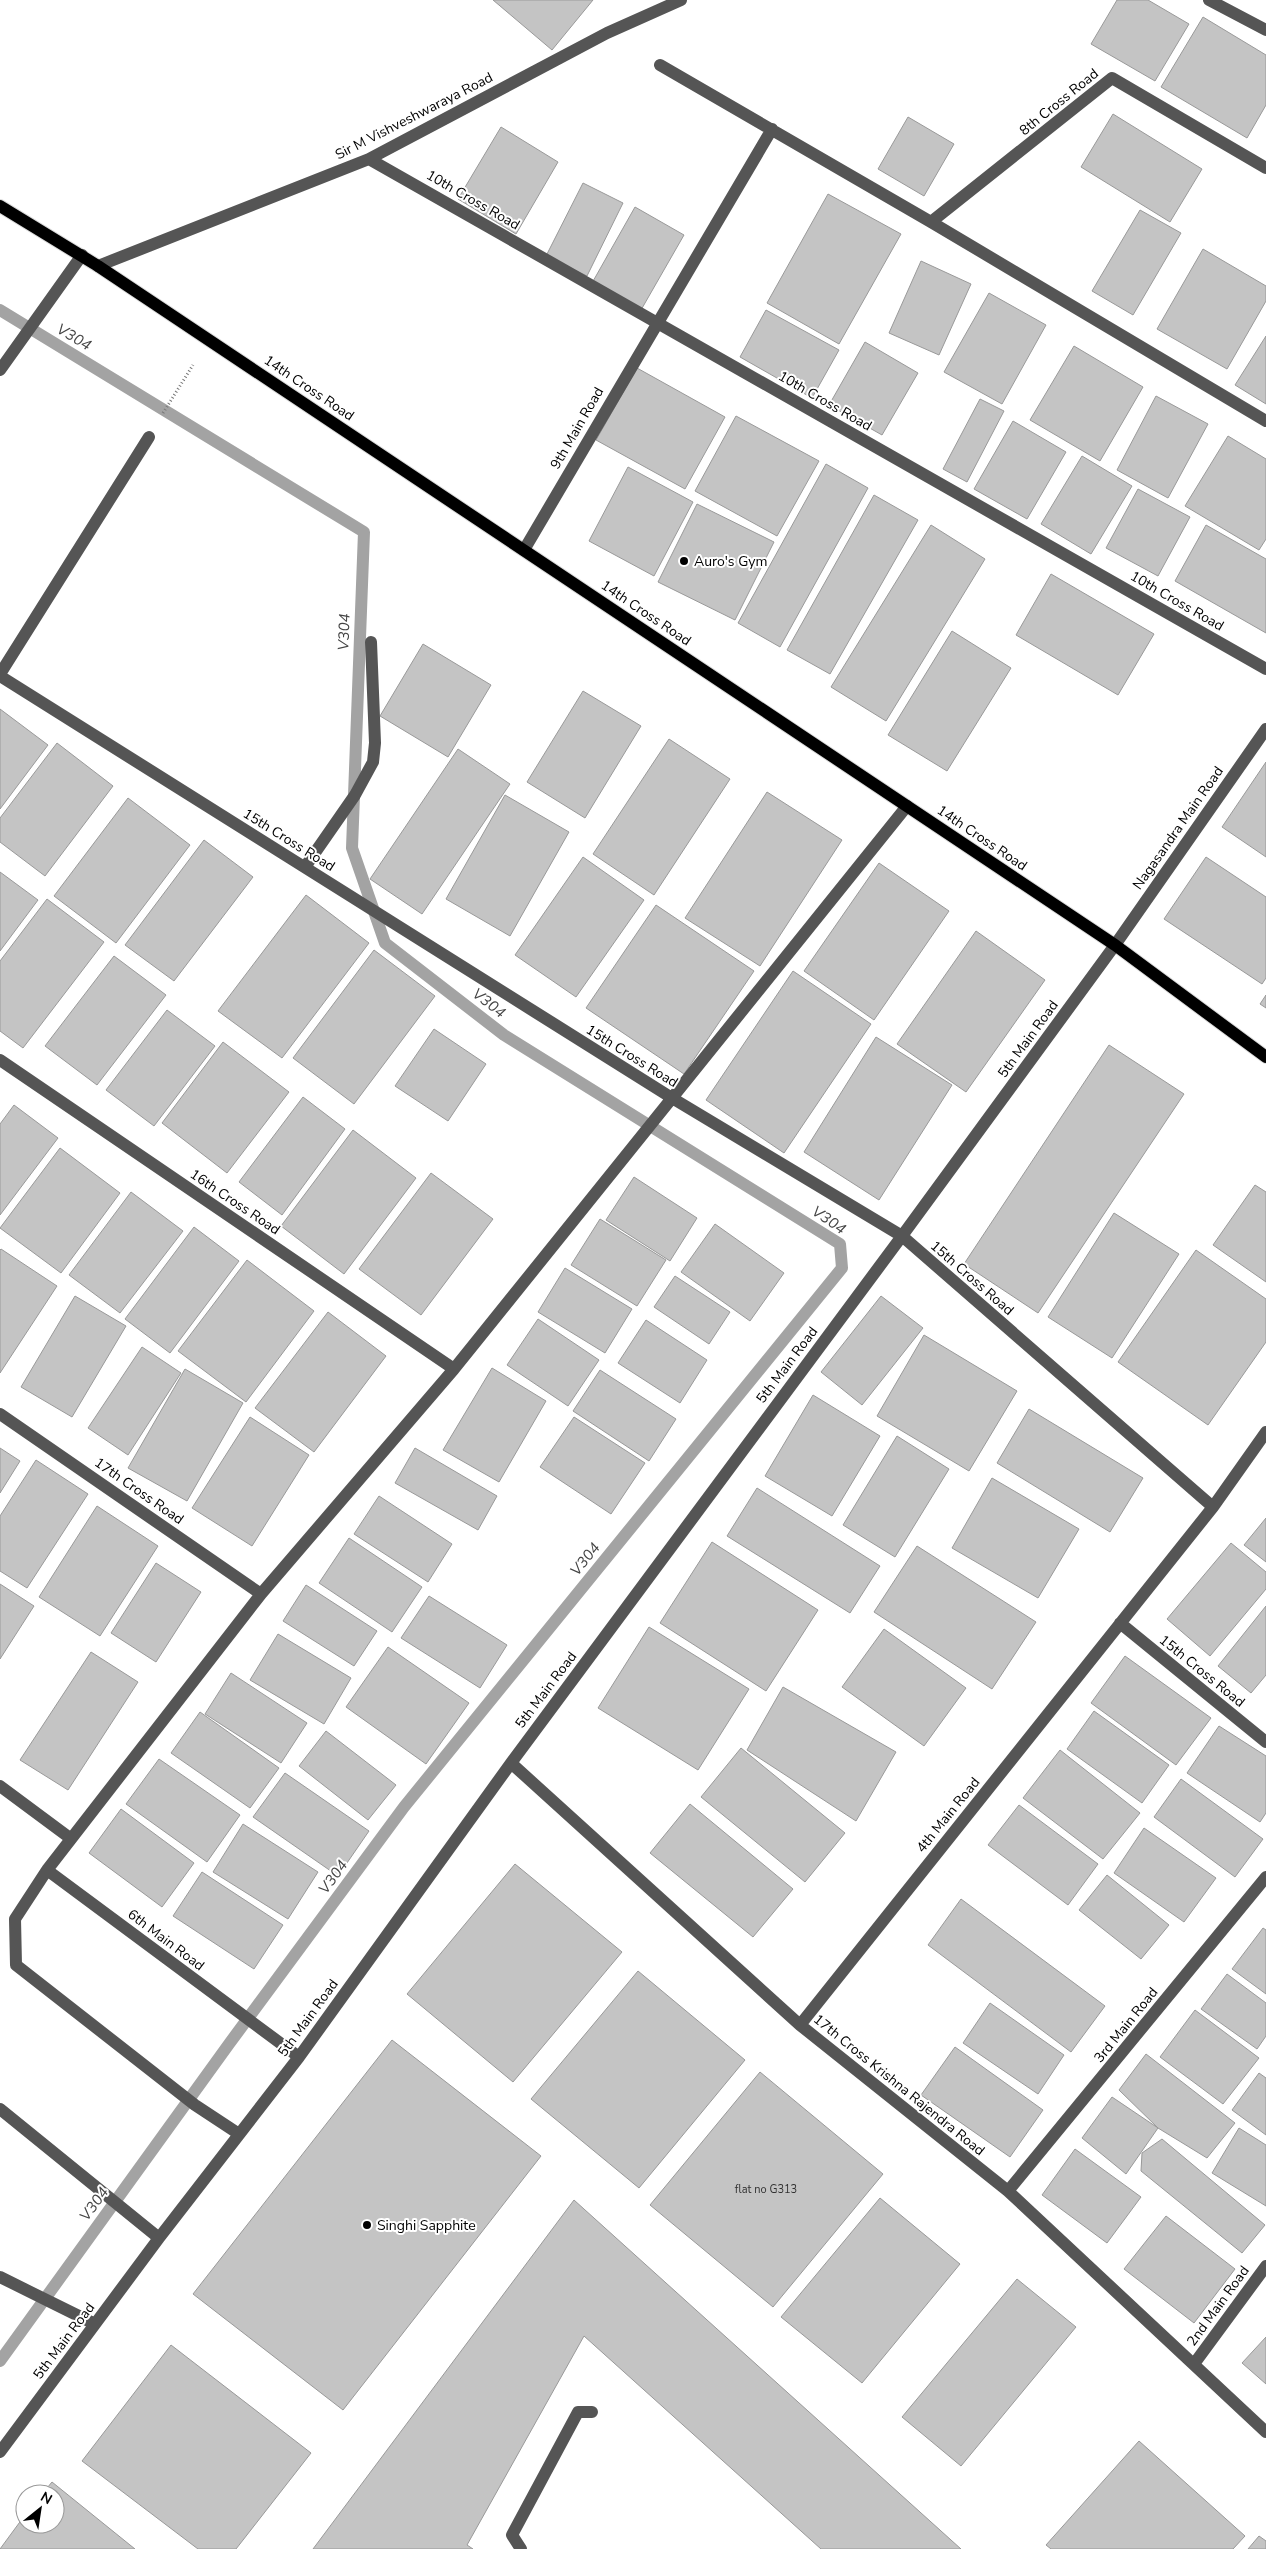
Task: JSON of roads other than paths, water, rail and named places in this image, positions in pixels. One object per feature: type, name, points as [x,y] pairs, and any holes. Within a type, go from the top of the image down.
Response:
[{"type":"main road","name":"14th Cross Road","points":[[0,206],[82,255],[1115,945],[1266,1057]]},
{"type":"street","name":"Sir M Vishveshwaraya Road","points":[[98,266],[369,158],[607,33],[681,0]]},
{"type":"street","points":[[1209,0],[1266,30]]},
{"type":"street","points":[[660,64],[1266,421]]},
{"type":"street","name":"8th Cross Road","points":[[931,222],[1112,78],[1266,168]]},
{"type":"street","name":"9th Main Road","points":[[524,550],[656,322],[772,129]]},
{"type":"street","name":"10th Cross Road","points":[[369,158],[1266,669]]},
{"type":"street","points":[[0,370],[82,255]]},
{"type":"street","points":[[0,675],[149,437]]},
{"type":"street","points":[[305,867],[355,795],[373,762],[375,743],[371,642]]},
{"type":"street","name":"15th Cross Road","points":[[0,675],[672,1098],[902,1236],[1213,1507]]},
{"type":"street","name":"Nagasandra Main Road","points":[[1115,945],[1266,729]]},
{"type":"street","points":[[239,2134],[195,2105],[16,1964],[15,1919],[70,1838],[261,1594],[454,1369],[908,806]]},
{"type":"street","name":"5th Main Road","points":[[0,2452],[159,2238],[299,2057],[511,1763],[902,1236],[1115,945]]},
{"type":"street","name":"16th Cross Road","points":[[0,1060],[454,1369]]},
{"type":"street","name":"17th Cross Road","points":[[0,1414],[261,1594]]},
{"type":"street","name":"4th Main Road","points":[[800,2025],[1213,1507],[1265,1435]]},
{"type":"street","name":"15th Cross Road","points":[[1120,1624],[1266,1742]]},
{"type":"street","name":"17th Cross Krishna Rajendra Road","points":[[511,1763],[800,2025],[1008,2191],[1266,2432]]},
{"type":"street","points":[[0,1786],[70,1838]]},
{"type":"street","name":"6th Main Road","points":[[47,1870],[299,2057]]},
{"type":"street","name":"3rd Main Road","points":[[1008,2191],[1266,1877]]},
{"type":"street","points":[[0,2109],[159,2238]]},
{"type":"street","name":"2nd Main Road","points":[[1194,2364],[1266,2266]]},
{"type":"street","points":[[0,2277],[95,2324]]},
{"type":"street","points":[[521,2549],[512,2535],[578,2412],[592,2412]]},
{"type":"waterway","name":"V304","points":[[0,310],[364,532],[352,848],[385,943],[504,1035],[840,1244],[842,1268],[404,1807],[229,2044],[0,2361]]},
{"type":"place","name":"Auro's Gym","points":[[684,561]]},
{"type":"place","name":"Singhi Sapphite","points":[[367,2225]]}]
